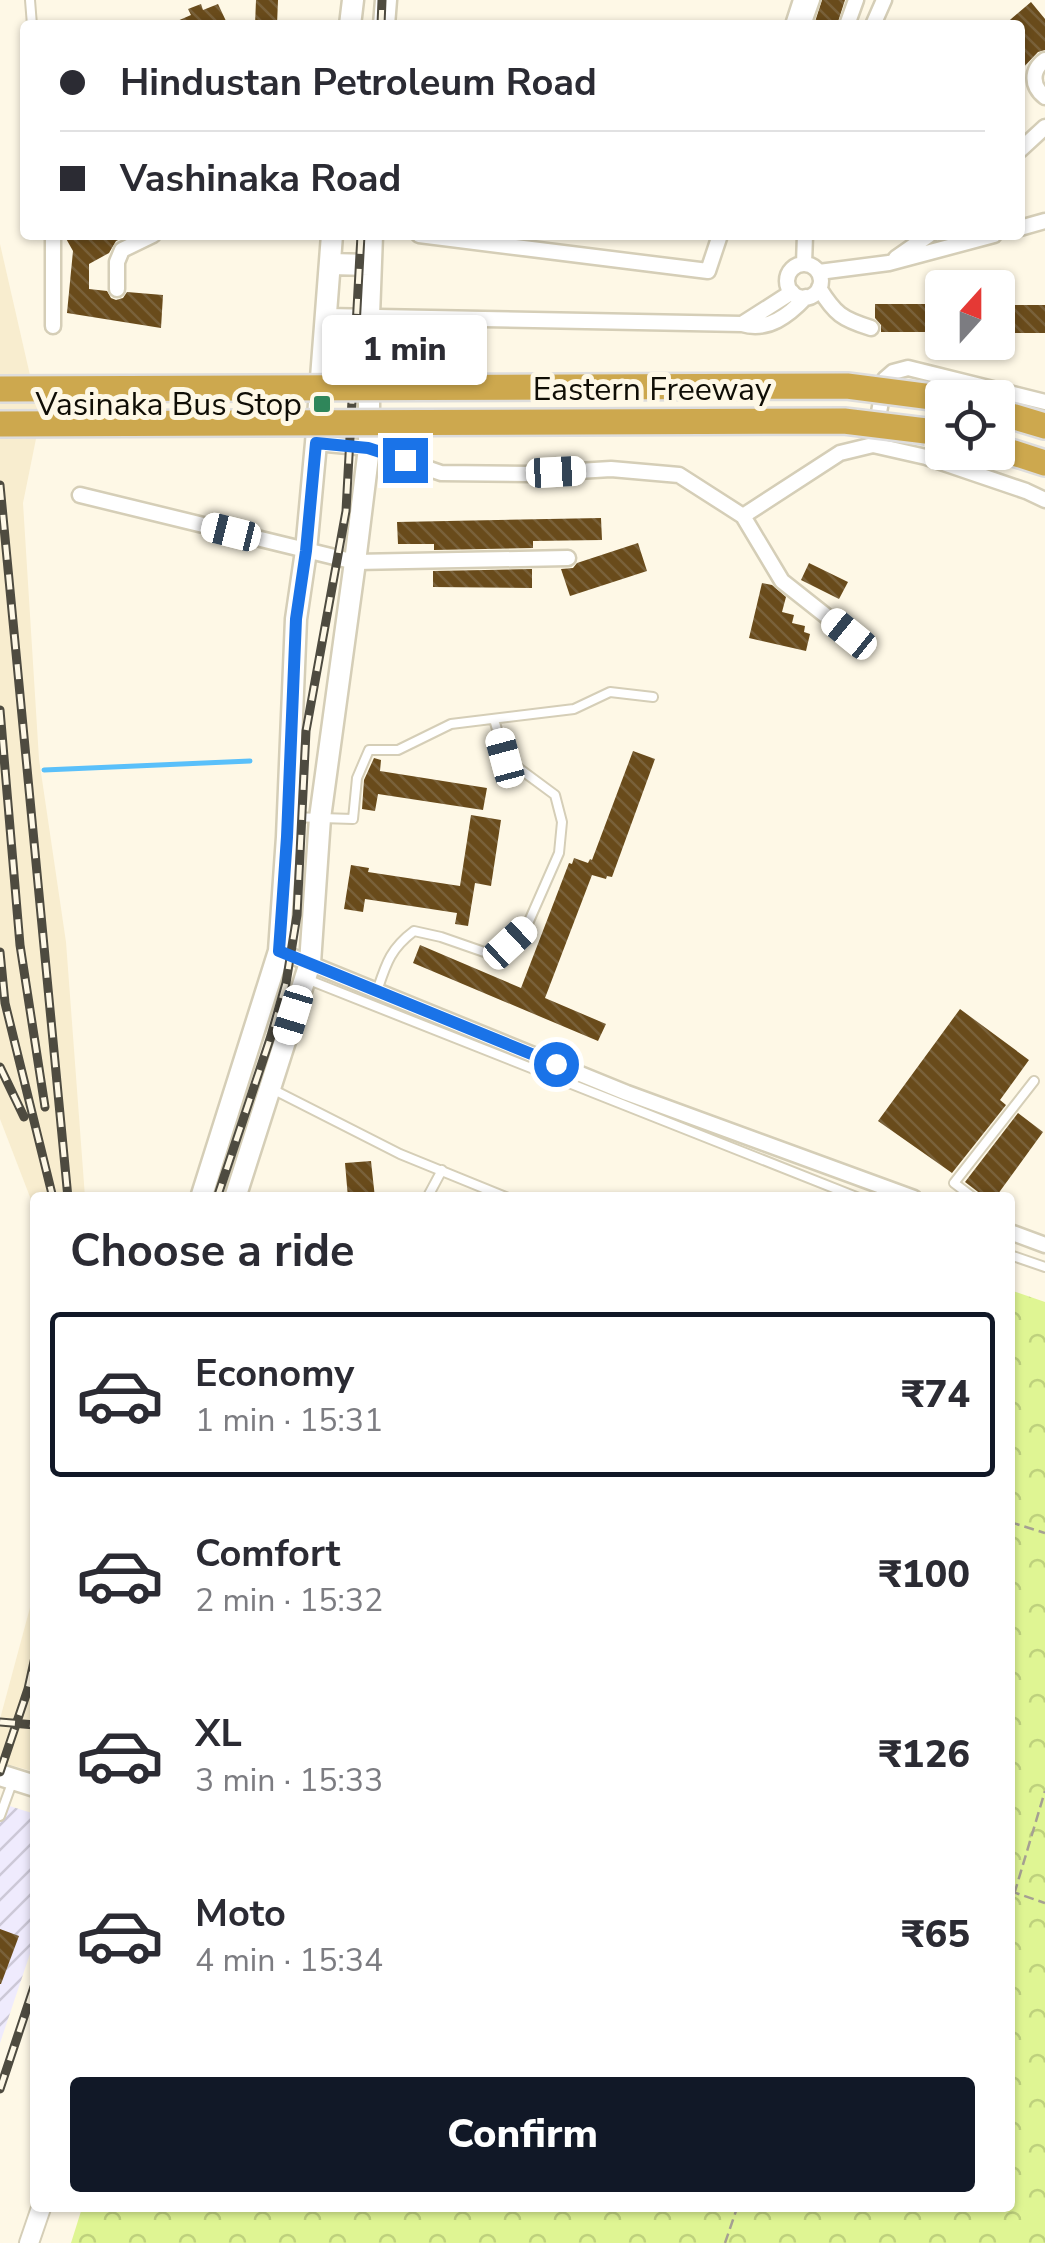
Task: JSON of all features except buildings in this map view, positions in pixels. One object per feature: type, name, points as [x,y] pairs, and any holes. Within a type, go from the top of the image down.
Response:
[{"type":"highway","name":"Eastern Freeway","points":[[0,389],[846,386],[925,396]]},
{"type":"highway","points":[[1015,417],[1045,426]]},
{"type":"highway","name":"Eastern Freeway","points":[[0,424],[844,421],[925,432]]},
{"type":"highway","points":[[1015,453],[1045,463]]},
{"type":"main road","points":[[202,1192],[276,959],[288,817],[296,619],[306,551],[332,240]]},
{"type":"main road","points":[[237,1192],[307,971],[320,818],[368,448],[372,240]]},
{"type":"main road","points":[[331,264],[370,265]]},
{"type":"main road","points":[[6,1777],[30,1784]]},
{"type":"street","points":[[1045,60],[1038,65],[1034,78],[1038,91],[1045,96]]},
{"type":"street","points":[[1025,145],[1045,126]]},
{"type":"street","points":[[53,240],[53,326]]},
{"type":"street","points":[[117,289],[117,262],[122,250],[143,240]]},
{"type":"street","points":[[458,240],[708,271],[718,240]]},
{"type":"street","points":[[804,264],[805,240]]},
{"type":"street","points":[[890,262],[921,240]]},
{"type":"street","points":[[326,316],[742,324],[809,287],[975,240]]},
{"type":"street","points":[[809,287],[815,268],[804,264],[793,268],[787,282],[809,287],[845,320],[872,328]]},
{"type":"street","points":[[873,445],[884,378],[908,368],[1045,402]]},
{"type":"street","points":[[316,443],[368,448],[441,472],[529,474],[611,469],[679,475],[743,516],[782,581],[849,634]]},
{"type":"street","points":[[743,516],[840,453],[873,445],[926,458],[1045,500]]},
{"type":"street","points":[[80,495],[355,562],[568,558]]},
{"type":"street","points":[[276,959],[376,991],[627,1094],[897,1192]]},
{"type":"street","points":[[1015,1234],[1045,1245]]},
{"type":"street","points":[[29,2243],[40,2212]]},
{"type":"lane","points":[[288,817],[353,819],[357,778],[369,750],[398,750],[450,724],[574,709],[610,692],[654,697]]},
{"type":"lane","points":[[376,991],[389,956],[414,931],[487,953],[510,943],[526,928],[560,852],[562,822],[556,795],[505,758],[494,718]]},
{"type":"lane","points":[[307,971],[845,1192]]},
{"type":"lane","points":[[965,1192],[954,1184],[1034,1081]]},
{"type":"lane","points":[[270,1088],[400,1154],[494,1192]]},
{"type":"lane","points":[[430,1192],[442,1170]]},
{"type":"lane","points":[[1015,1257],[1045,1268]]},
{"type":"lane","points":[[0,1816],[6,1777]]},
{"type":"path","points":[[1015,1524],[1045,1534]]},
{"type":"path","points":[[1015,1882],[1045,1791]]},
{"type":"path","points":[[1015,1892],[1045,1903]]},
{"type":"path","points":[[724,2243],[735,2212]]},
{"type":"shaded area","points":[[0,244],[40,419],[23,503],[39,759],[66,942],[85,1192],[30,1192],[30,1197],[0,1119]]},
{"type":"shaded area","points":[[30,1608],[30,1771],[0,1762],[0,1719]]},
{"type":"shaded area","points":[[0,1803],[30,1812],[30,1954],[0,2043]]},
{"type":"green space","points":[[1015,1292],[1045,1302],[1045,2243],[71,2243],[81,2212],[1015,2212]]},
{"type":"waterway","points":[[44,770],[250,761]]},
{"type":"railway","points":[[381,20],[382,0]]},
{"type":"railway","points":[[219,1192],[286,983],[297,915],[306,731],[346,511],[361,240]]},
{"type":"railway","points":[[0,485],[67,1192]]},
{"type":"railway","points":[[0,710],[20,945],[45,1107]]},
{"type":"railway","points":[[0,952],[5,1003],[52,1192]]},
{"type":"railway","points":[[0,1067],[24,1117]]},
{"type":"railway","points":[[0,1772],[30,1680]]},
{"type":"railway","points":[[0,1722],[30,1725]]},
{"type":"railway","points":[[0,2089],[30,1999]]},
{"type":"place","name":"Vasinaka Bus Stop","points":[[322,404]]},
{"type":"route","points":[[405,460],[368,448],[316,443],[296,619],[279,951],[556,1064]]}]
